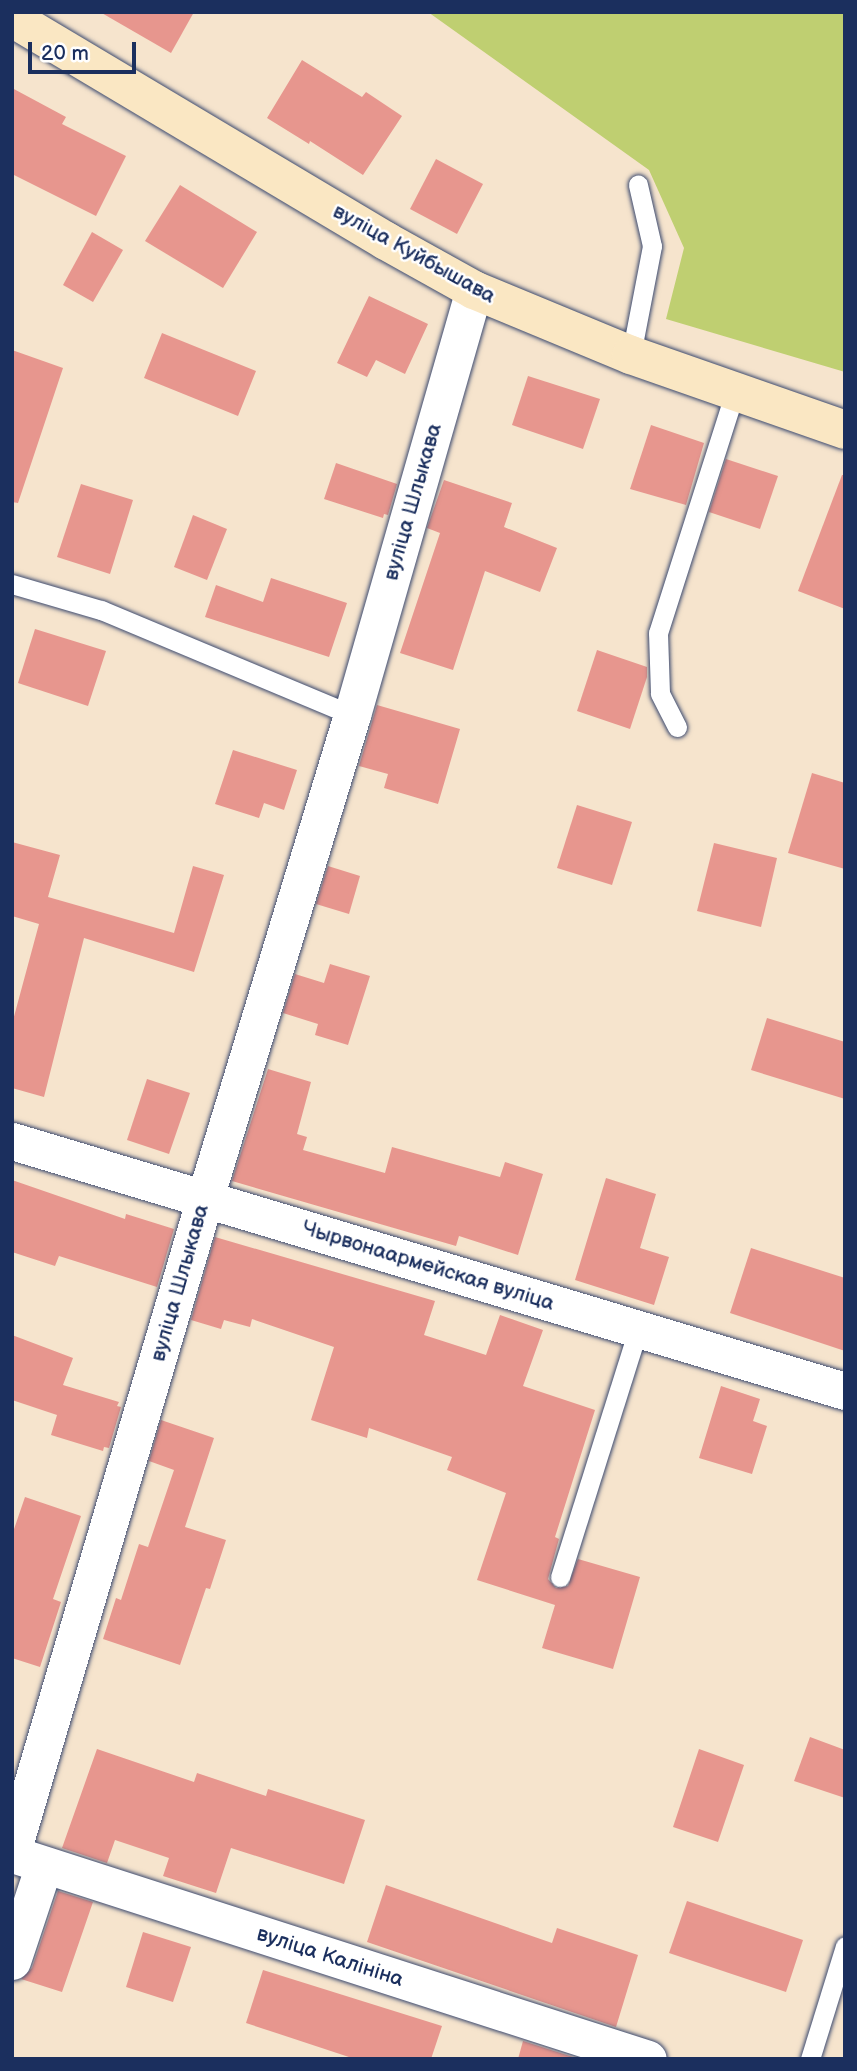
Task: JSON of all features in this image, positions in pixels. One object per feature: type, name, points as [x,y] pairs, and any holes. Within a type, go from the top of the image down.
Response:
[{"type":"main road","name":"вуліца Куйбышава","points":[[12,18],[386,241],[474,290],[631,355],[845,430]]},
{"type":"street","name":"вуліца Шлыкава","points":[[12,1961],[23,1857],[205,1198],[352,715],[474,290]]},
{"type":"street","name":"Чырвонаармейская вуліца","points":[[12,1141],[845,1391]]},
{"type":"street","name":"вуліца Калініна","points":[[23,1857],[649,2059]]},
{"type":"lane","points":[[631,355],[652,246],[638,185]]},
{"type":"lane","points":[[677,727],[660,693],[659,633],[735,392]]},
{"type":"lane","points":[[12,583],[102,610],[352,715]]},
{"type":"lane","points":[[560,1577],[638,1330]]},
{"type":"lane","points":[[810,2059],[845,1946]]},
{"type":"green space","points":[[428,12],[845,12],[845,372],[666,319],[684,248],[649,170]]},
{"type":"building","points":[[100,12],[194,12],[171,53]]},
{"type":"building","points":[[302,60],[362,97],[366,92],[402,116],[363,175],[310,141],[309,144],[267,118]]},
{"type":"building","points":[[12,88],[66,117],[62,124],[126,156],[96,216],[12,174]]},
{"type":"building","points":[[436,159],[483,184],[457,234],[410,209]]},
{"type":"building","points":[[180,185],[257,232],[223,288],[145,241]]},
{"type":"building","points":[[92,232],[123,250],[93,302],[63,285]]},
{"type":"building","points":[[369,296],[428,324],[405,374],[376,360],[367,377],[337,363]]},
{"type":"building","points":[[162,333],[256,371],[238,416],[144,378]]},
{"type":"building","points":[[12,350],[63,368],[18,503],[12,502]]},
{"type":"building","points":[[528,376],[600,399],[583,449],[512,425]]},
{"type":"building","points":[[651,425],[704,443],[686,505],[630,489]]},
{"type":"building","points":[[726,459],[778,476],[760,529],[709,512]]},
{"type":"building","points":[[336,463],[397,484],[388,515],[384,514],[383,518],[324,499]]},
{"type":"building","points":[[842,475],[845,475],[845,609],[798,591]]},
{"type":"building","points":[[444,480],[512,503],[504,527],[557,548],[540,592],[485,571],[453,670],[400,653],[440,533],[427,528]]},
{"type":"building","points":[[81,484],[133,500],[110,574],[57,557]]},
{"type":"building","points":[[193,515],[227,529],[207,580],[174,567]]},
{"type":"building","points":[[271,578],[347,603],[329,657],[205,617],[216,585],[263,602]]},
{"type":"building","points":[[35,629],[106,651],[88,706],[18,683]]},
{"type":"building","points":[[597,650],[647,667],[647,677],[630,729],[577,711]]},
{"type":"building","points":[[377,705],[460,729],[438,804],[384,788],[388,774],[359,766]]},
{"type":"building","points":[[233,750],[297,770],[284,810],[264,803],[259,818],[215,804]]},
{"type":"building","points":[[812,773],[845,783],[845,869],[788,853]]},
{"type":"building","points":[[577,805],[632,822],[612,885],[557,868]]},
{"type":"building","points":[[12,842],[60,855],[48,897],[174,933],[193,866],[224,875],[194,972],[84,938],[44,1097],[12,1088],[12,1024],[39,924],[12,916]]},
{"type":"building","points":[[714,843],[777,858],[761,927],[697,911]]},
{"type":"building","points":[[328,866],[360,876],[349,914],[316,904]]},
{"type":"building","points":[[330,964],[370,976],[348,1045],[315,1035],[318,1024],[283,1013],[295,974],[324,983]]},
{"type":"building","points":[[767,1018],[845,1042],[845,1099],[751,1070]]},
{"type":"building","points":[[268,1069],[311,1082],[297,1134],[307,1137],[303,1150],[385,1173],[392,1147],[500,1177],[505,1162],[543,1174],[518,1255],[459,1236],[456,1246],[232,1181]]},
{"type":"building","points":[[147,1079],[190,1093],[169,1154],[127,1140]]},
{"type":"building","points":[[606,1178],[656,1194],[640,1248],[669,1257],[654,1305],[575,1280]]},
{"type":"building","points":[[12,1180],[125,1219],[126,1214],[174,1229],[157,1287],[59,1256],[55,1266],[12,1252]]},
{"type":"building","points":[[215,1237],[435,1301],[424,1335],[486,1355],[500,1315],[543,1330],[523,1386],[595,1410],[555,1537],[559,1539],[548,1579],[556,1588],[568,1586],[578,1559],[640,1577],[613,1669],[542,1648],[555,1605],[477,1580],[506,1493],[447,1470],[452,1457],[369,1428],[367,1438],[311,1420],[334,1347],[252,1319],[250,1327],[224,1320],[221,1329],[191,1320]]},
{"type":"building","points":[[751,1248],[845,1278],[845,1351],[730,1313]]},
{"type":"building","points":[[12,1335],[73,1358],[63,1385],[119,1402],[117,1406],[121,1407],[109,1448],[104,1447],[103,1451],[51,1435],[57,1415],[12,1400]]},
{"type":"building","points":[[721,1386],[760,1399],[753,1421],[767,1426],[752,1474],[699,1458]]},
{"type":"building","points":[[161,1420],[214,1438],[185,1527],[226,1540],[210,1589],[206,1588],[180,1665],[103,1639],[116,1598],[121,1600],[139,1544],[148,1547],[174,1470],[149,1461]]},
{"type":"building","points":[[25,1497],[81,1516],[53,1599],[61,1602],[40,1667],[12,1658],[12,1535]]},
{"type":"building","points":[[810,1737],[845,1750],[845,1798],[794,1781]]},
{"type":"building","points":[[97,1749],[194,1782],[197,1773],[266,1796],[268,1789],[365,1820],[344,1884],[231,1848],[216,1893],[163,1876],[169,1858],[115,1840],[107,1863],[62,1848]]},
{"type":"building","points":[[699,1749],[744,1765],[718,1842],[673,1827]]},
{"type":"building","points":[[386,1885],[552,1943],[557,1928],[638,1955],[616,2027],[367,1942]]},
{"type":"building","points":[[58,1891],[93,1902],[62,1992],[21,1979],[32,1968]]},
{"type":"building","points":[[687,1901],[803,1940],[786,1992],[669,1953]]},
{"type":"building","points":[[143,1932],[191,1947],[173,2002],[126,1987]]},
{"type":"building","points":[[263,1970],[442,2026],[431,2059],[355,2059],[246,2023]]},
{"type":"building","points":[[523,2041],[579,2059],[518,2059]]}]
